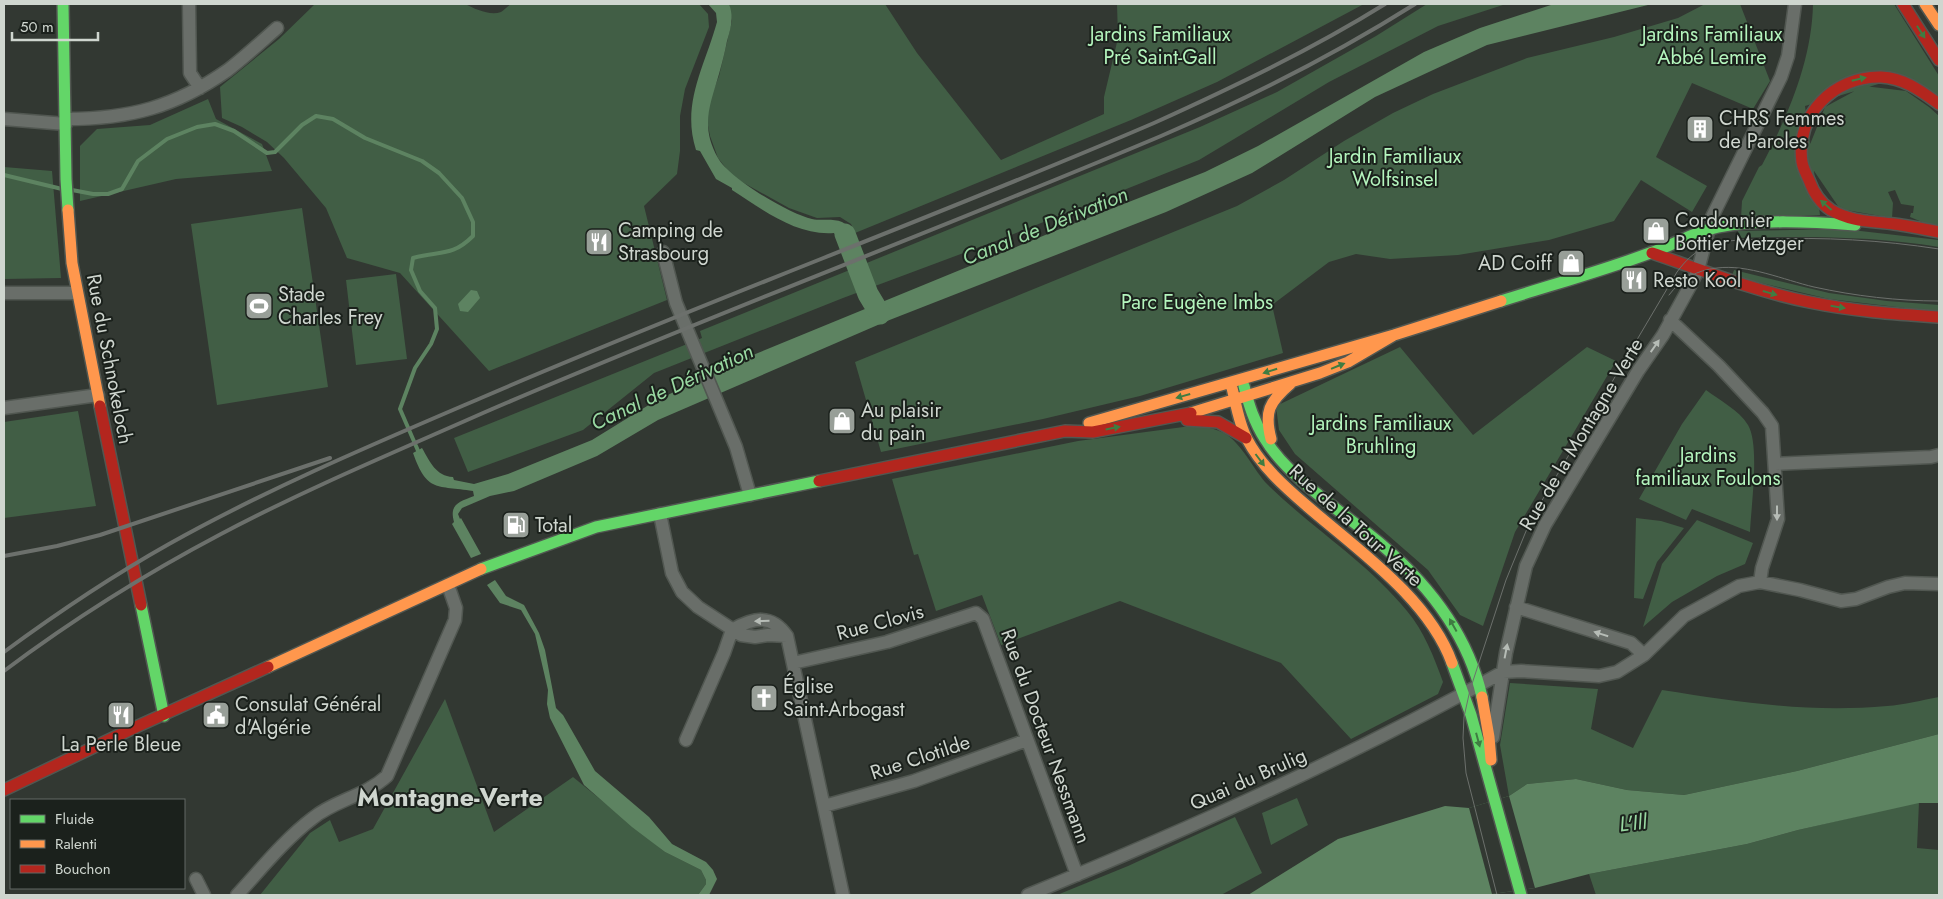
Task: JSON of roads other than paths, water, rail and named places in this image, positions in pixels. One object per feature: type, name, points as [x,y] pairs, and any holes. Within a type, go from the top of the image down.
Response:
[{"type":"main road","name":"Rue du Schnokeloch","points":[[63,4],[66,179],[70,244],[77,293],[164,716]]},
{"type":"main road","points":[[1903,4],[1939,60]]},
{"type":"main road","points":[[1925,4],[1939,24]]},
{"type":"main road","points":[[1939,104],[1909,84],[1895,79],[1870,77],[1844,83],[1829,91],[1811,112],[1803,131],[1801,148],[1803,170],[1808,182],[1819,199],[1835,212],[1857,220],[1939,234]]},
{"type":"main road","points":[[1711,223],[1812,222],[1939,234]]},
{"type":"main road","points":[[4,790],[138,726],[164,716],[488,566],[596,527],[1065,431],[1394,335],[1652,253],[1689,235]]},
{"type":"main road","points":[[1652,253],[1698,270],[1790,298],[1857,310],[1939,317]]},
{"type":"main road","points":[[1065,431],[1093,432],[1156,421],[1240,398],[1348,362],[1394,335]]},
{"type":"main road","name":"Rue de la Tour Verte","points":[[1242,379],[1240,398],[1246,438],[1262,462],[1283,485],[1390,578],[1424,614],[1438,634],[1463,694]]},
{"type":"main road","name":"Rue de la Tour Verte","points":[[1230,382],[1264,439],[1292,473],[1401,562],[1428,589],[1446,613],[1468,653],[1479,685]]},
{"type":"main road","points":[[1276,454],[1268,428],[1267,415],[1279,393],[1292,382]]},
{"type":"main road","points":[[1156,421],[1214,420],[1223,422],[1246,438]]},
{"type":"main road","name":"Rue de la Montagne Verte","points":[[1479,685],[1487,714],[1491,750],[1492,796]]},
{"type":"main road","points":[[1463,694],[1471,715],[1521,895]]},
{"type":"street","points":[[189,4],[190,73],[200,88]]},
{"type":"street","points":[[1689,235],[1711,223],[1781,77],[1788,56],[1795,4]]},
{"type":"street","points":[[4,118],[66,121],[103,118],[145,111],[176,101],[229,69],[278,28]]},
{"type":"street","name":"Rue de la Montagne Verte","points":[[1491,750],[1503,672],[1526,566],[1545,525],[1638,371],[1663,335],[1690,286],[1698,270],[1711,223]]},
{"type":"street","points":[[663,252],[676,303],[736,447],[750,495]]},
{"type":"street","points":[[1690,286],[1699,278],[1707,275],[1717,276]]},
{"type":"street","points":[[4,293],[77,293]]},
{"type":"street","points":[[1670,320],[1719,366],[1769,421],[1774,434],[1778,519],[1762,568],[1760,582]]},
{"type":"street","points":[[4,408],[98,395]]},
{"type":"street","points":[[1775,464],[1931,457],[1939,455]]},
{"type":"street","points":[[660,514],[676,584],[682,592],[698,607],[732,630],[747,637],[787,636],[844,895]]},
{"type":"street","points":[[1479,685],[1503,672],[1521,671],[1600,676],[1617,672],[1644,655],[1684,616],[1739,586],[1760,582],[1810,592],[1841,601],[1856,599],[1905,583],[1939,584]]},
{"type":"street","points":[[237,895],[290,838],[314,816],[375,786],[386,776],[455,620],[456,608],[448,585]]},
{"type":"street","points":[[1516,607],[1631,643],[1644,655]]},
{"type":"street","name":"Rue Clovis","points":[[793,663],[887,642],[976,613]]},
{"type":"street","name":"Rue du Docteur Nessmann","points":[[976,613],[983,619],[1077,876]]},
{"type":"street","points":[[686,740],[732,630]]},
{"type":"street","name":"Quai du Brulig","points":[[1028,895],[1077,876],[1285,784],[1367,744],[1479,685]]},
{"type":"street","name":"Rue Clotilde","points":[[824,806],[914,782],[1027,740]]},
{"type":"street","points":[[196,879],[204,895]]},
{"type":"water","points":[[708,4],[729,4],[731,13],[730,32],[708,116],[709,136],[718,158],[734,175],[775,203],[812,219],[842,222],[851,233],[838,238],[834,233],[806,230],[780,220],[716,179],[700,151],[696,150],[692,133],[691,116],[693,100],[696,85],[717,22],[716,13]]},
{"type":"water","points":[[1554,4],[1652,4],[1487,45],[1375,97],[1252,173],[1166,212],[887,321],[658,420],[597,456],[514,491],[490,496],[462,508],[458,514],[460,519],[481,554],[471,558],[452,524],[454,522],[454,507],[456,504],[474,496],[473,491],[435,485],[423,475],[418,466],[413,453],[422,448],[431,463],[442,474],[453,477],[454,480],[474,484],[508,474],[592,440],[652,403],[719,369],[1055,231],[1205,172],[1258,146],[1424,52],[1480,28]]},
{"type":"water","points":[[471,290],[477,291],[480,298],[468,312],[460,311],[458,304]]},
{"type":"water","points":[[495,580],[506,596],[524,605],[539,633],[545,650],[556,708],[563,715],[595,771],[649,817],[672,844],[706,862],[713,870],[717,879],[709,895],[698,895],[706,884],[701,870],[665,852],[632,827],[584,785],[550,718],[547,704],[548,690],[535,634],[521,610],[500,603],[487,585]]},
{"type":"water","name":"L'Ill","points":[[1939,734],[1939,803],[1919,803],[1798,830],[1747,844],[1589,874],[1535,888],[1485,895],[1248,895],[1338,839],[1445,806],[1469,808],[1509,796],[1527,784],[1576,779],[1627,790],[1684,795],[1797,771]]},
{"type":"waterway","points":[[72,190],[93,194],[108,194],[122,189],[138,161],[167,139],[197,127],[215,124],[234,131],[267,153],[275,152],[302,125],[316,116],[333,119],[365,138],[422,161],[439,173],[462,198],[473,222],[473,236],[451,251],[413,258],[411,270],[420,291],[435,308],[437,329],[431,344],[415,368],[400,409],[419,453]]},
{"type":"waterway","points":[[4,175],[62,189]]},
{"type":"waterway","points":[[845,234],[868,294],[880,314]]},
{"type":"tram line","points":[[1497,895],[1466,773],[1463,738],[1464,717],[1470,690],[1506,580],[1531,519],[1677,272],[1683,264],[1703,248],[1736,240],[1831,239],[1896,243],[1939,249]]},
{"type":"tram line","points":[[1669,295],[1684,280],[1696,273],[1729,267],[1753,270],[1814,287],[1845,293],[1892,299],[1939,301]]},
{"type":"railway","points":[[4,652],[85,595],[148,556],[207,523],[284,485],[402,432],[565,363],[1154,123],[1271,67],[1329,37],[1385,4]]},
{"type":"railway","points":[[4,671],[56,634],[137,581],[221,534],[318,486],[567,377],[1161,136],[1291,75],[1354,41],[1415,4]]},
{"type":"railway","points":[[4,556],[57,546],[100,535],[330,458]]},
{"type":"place","name":"CHRS Femmes de Paroles","points":[[1700,129]]},
{"type":"place","name":"Cordonnier Bottier Metzger","points":[[1656,231]]},
{"type":"place","name":"Camping de Strasbourg","points":[[599,242]]},
{"type":"place","name":"AD Coiff","points":[[1571,263]]},
{"type":"place","name":"Resto Kool","points":[[1634,280]]},
{"type":"place","name":"Stade Charles Frey","points":[[259,306]]},
{"type":"place","name":"Au plaisir du pain","points":[[842,421]]},
{"type":"place","name":"Total","points":[[516,525]]},
{"type":"place","name":"Église Saint-Arbogast","points":[[764,698]]},
{"type":"place","name":"La Perle Bleue","points":[[121,715]]},
{"type":"place","name":"Consulat Général d'Algérie","points":[[216,715]]},
{"type":"district","name":"Montagne-Verte","points":[[450,797]]},
{"type":"park label","name":"Jardins Familiaux Pré Saint-Gall","points":[[1160,46]]},
{"type":"park label","name":"Jardins Familiaux Abbé Lemire","points":[[1712,46]]},
{"type":"park label","name":"Jardin Familiaux Wolfsinsel","points":[[1395,168]]},
{"type":"park label","name":"Parc Eugène Imbs","points":[[1197,302]]},
{"type":"park label","name":"Jardins Familiaux Bruhling","points":[[1381,434]]},
{"type":"park label","name":"Jardins familiaux Foulons","points":[[1708,466]]},
{"type":"water label","name":"Canal de Dérivation","points":[[1045,226]]},
{"type":"water label","name":"Canal de Dérivation","points":[[672,387]]}]
